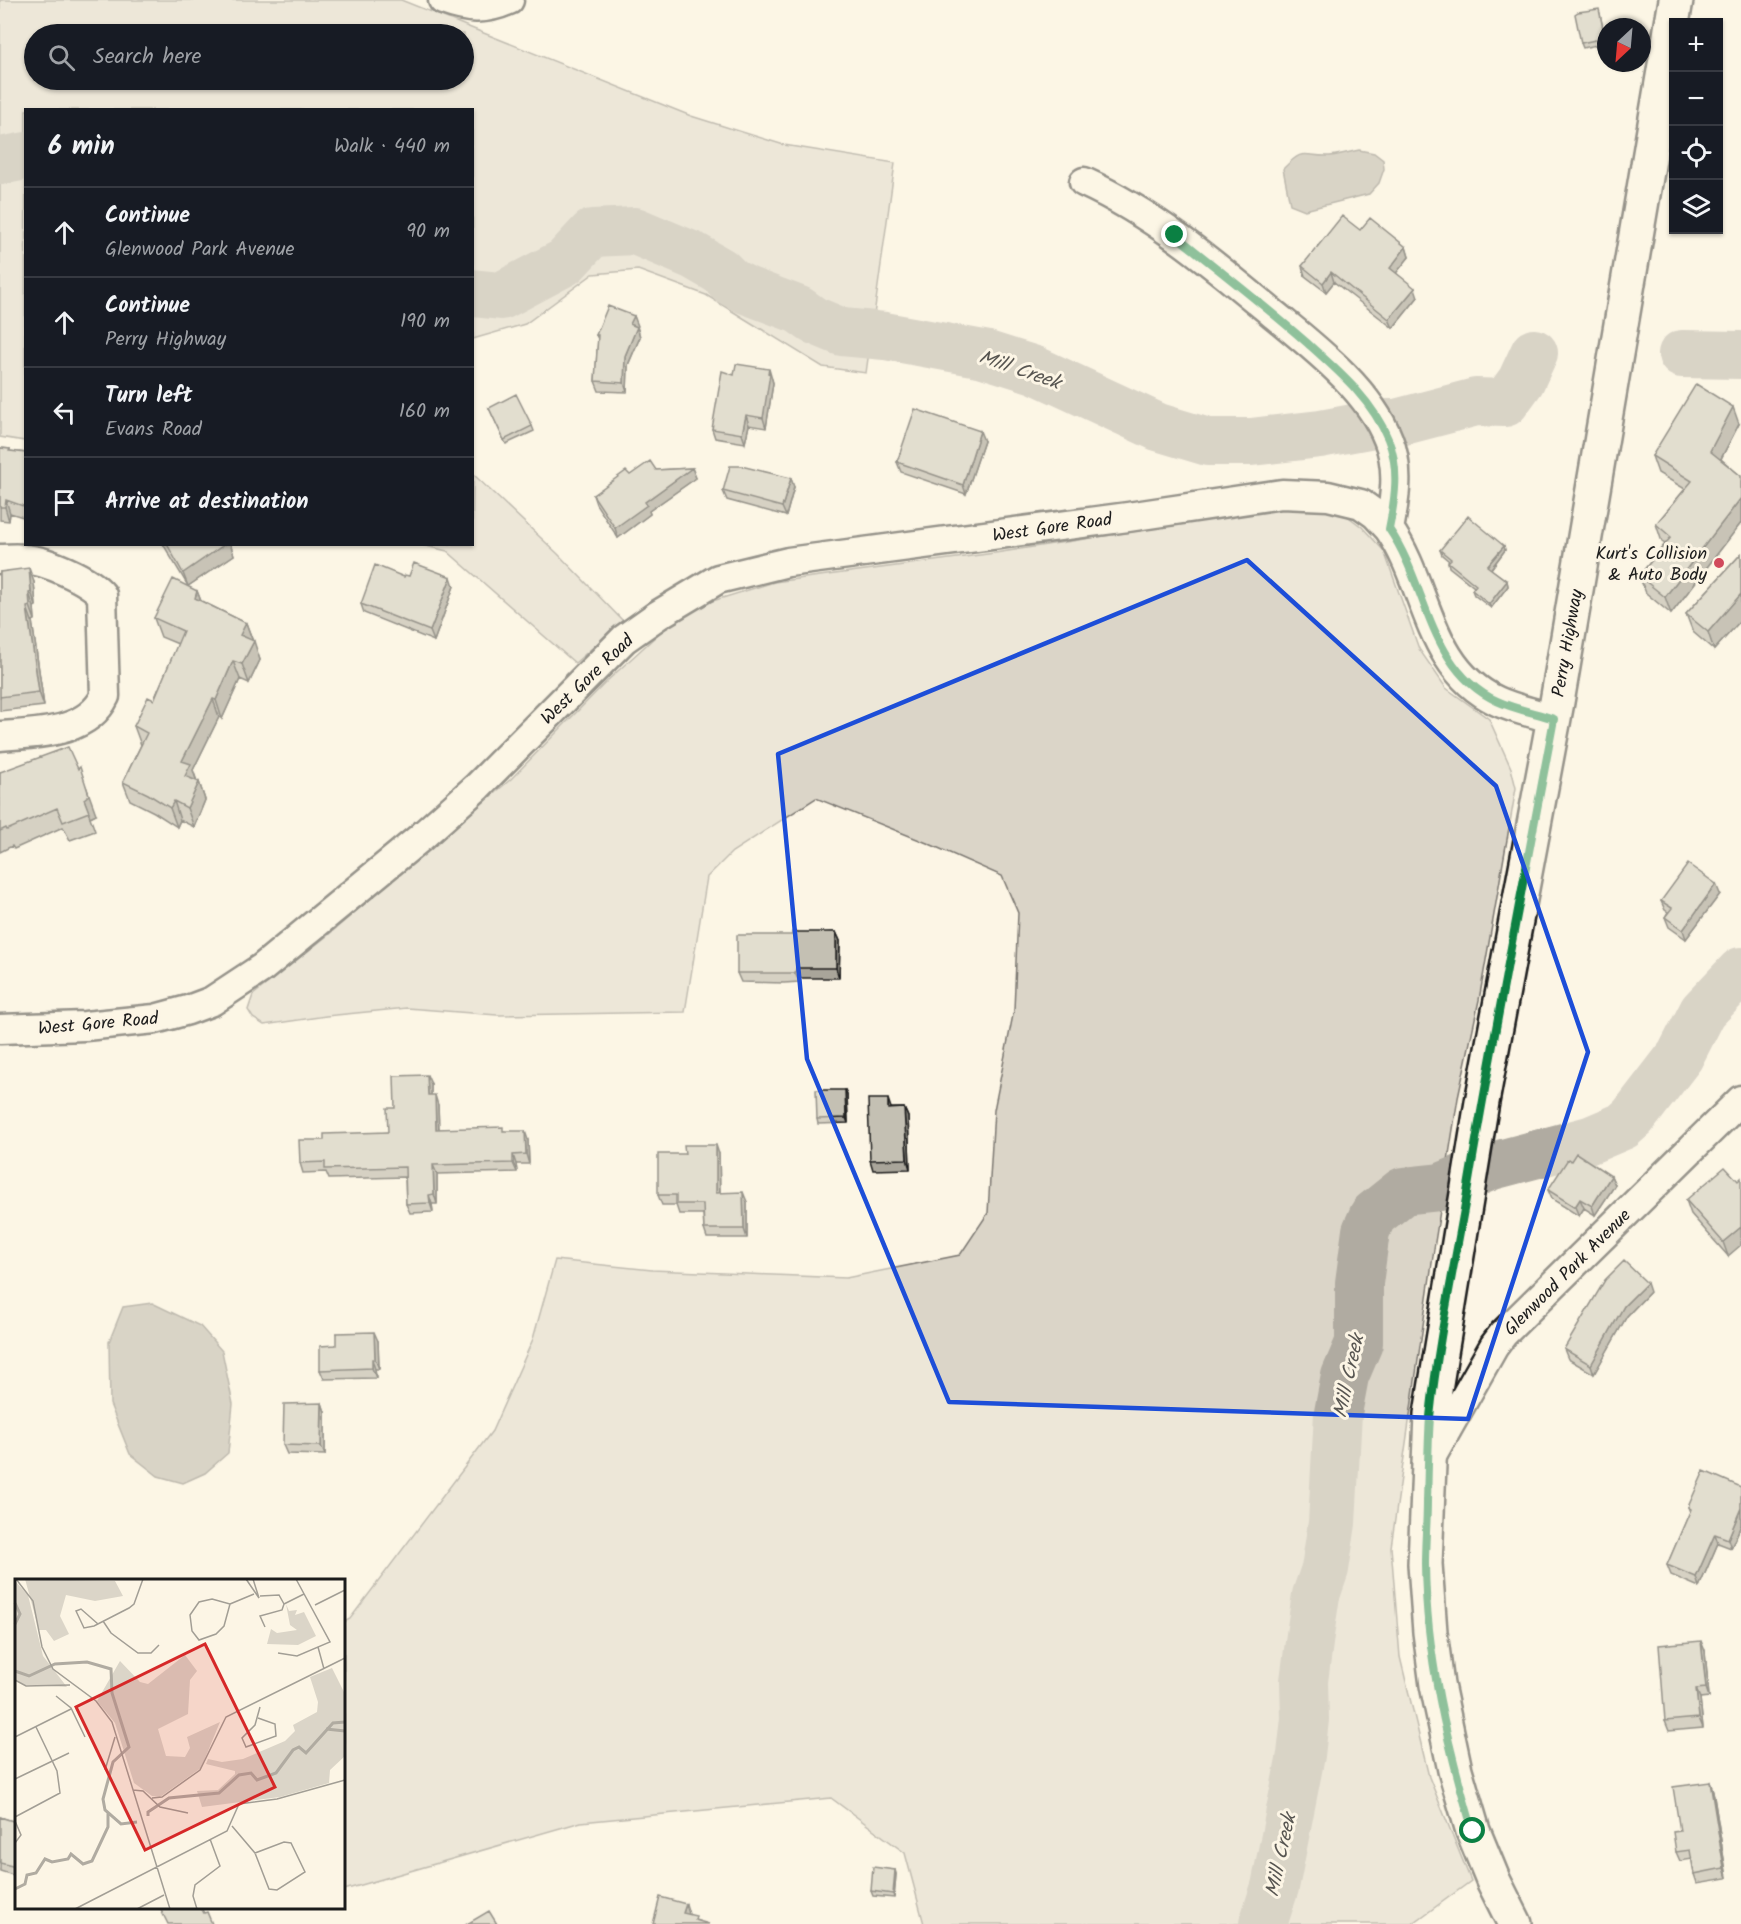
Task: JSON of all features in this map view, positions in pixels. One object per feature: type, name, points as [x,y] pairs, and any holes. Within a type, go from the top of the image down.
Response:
[{"type":"main road","name":"Perry Highway","points":[[1428,1463],[1431,1414],[1482,1102],[1554,719],[1676,0]]},
{"type":"main road","name":"Glenwood Park Avenue","points":[[1428,1463],[1425,1564],[1430,1632],[1439,1696],[1455,1770],[1473,1831],[1494,1882],[1515,1924]]},
{"type":"street","points":[[443,0],[473,9],[509,0]]},
{"type":"street","points":[[1084,182],[1139,210],[1175,235],[1286,324],[1356,389],[1388,439],[1394,461],[1396,483],[1389,529]]},
{"type":"street","name":"West Gore Road","points":[[0,1029],[85,1026],[155,1019],[188,1010],[212,1000],[262,968],[420,838],[478,786],[624,639],[658,615],[718,579],[788,562],[1282,494],[1328,496],[1361,504],[1375,514],[1389,529],[1410,565],[1437,639],[1447,658],[1459,673],[1480,692],[1498,702],[1554,719]]},
{"type":"street","points":[[0,559],[26,559],[50,565],[97,588],[102,595],[105,696],[89,717],[76,724],[42,732],[0,736]]},
{"type":"street","name":"Glenwood Park Avenue","points":[[1428,1463],[1494,1346],[1503,1335],[1741,1100]]},
{"type":"highlighted area","points":[[1247,560],[1496,786],[1588,1052],[1468,1419],[949,1402],[807,1059],[778,754]]},
{"type":"shaded area","points":[[0,0],[401,0],[461,24],[24,24],[24,90],[474,90],[474,29],[691,116],[784,145],[895,163],[866,373],[823,367],[706,295],[638,270],[593,274],[525,324],[474,339],[474,108],[24,108],[24,441],[0,437]]},
{"type":"shaded area","points":[[1359,150],[1374,153],[1383,160],[1384,169],[1379,183],[1369,194],[1305,210],[1290,204],[1283,169],[1296,157],[1305,154],[1330,156]]},
{"type":"shaded area","points":[[474,475],[558,554],[623,621],[575,663],[447,551],[426,546],[474,546]]},
{"type":"shaded area","points":[[1300,506],[1342,512],[1362,527],[1384,551],[1419,649],[1446,688],[1489,719],[1511,768],[1516,788],[1479,1000],[1458,1098],[1391,1547],[1400,1657],[1429,1777],[1471,1881],[1412,1924],[924,1924],[905,1853],[831,1798],[581,1822],[345,1890],[345,1622],[350,1619],[492,1431],[533,1339],[555,1260],[652,1270],[846,1278],[960,1255],[988,1213],[994,1110],[1014,1010],[1018,913],[1002,876],[816,798],[732,852],[707,877],[685,1012],[497,1015],[407,1008],[264,1025],[253,1018],[248,1010],[253,995],[327,936],[511,779],[607,681],[667,626],[703,604],[774,582],[995,553]]},
{"type":"shaded area","points":[[152,1303],[200,1326],[222,1351],[233,1404],[228,1453],[205,1473],[183,1483],[158,1476],[130,1454],[110,1404],[109,1342],[123,1307]]},
{"type":"building","points":[[1599,9],[1601,18],[1597,18],[1597,40],[1581,43],[1575,14]]},
{"type":"building","points":[[1342,216],[1360,230],[1370,218],[1406,247],[1390,268],[1415,288],[1389,319],[1331,272],[1323,283],[1302,266]]},
{"type":"building","points":[[608,306],[634,316],[630,324],[637,327],[625,356],[624,383],[595,381],[598,335],[596,335]]},
{"type":"building","points":[[736,364],[769,369],[770,374],[763,418],[746,415],[742,434],[712,429],[722,371],[734,375]]},
{"type":"building","points":[[1696,384],[1733,407],[1710,451],[1741,476],[1741,498],[1665,597],[1639,576],[1671,537],[1656,524],[1692,481],[1652,456]]},
{"type":"building","points":[[516,394],[532,426],[504,440],[489,408]]},
{"type":"building","points":[[915,409],[980,431],[963,485],[897,462]]},
{"type":"building","points":[[0,448],[24,453],[24,506],[6,500],[5,507],[0,507]]},
{"type":"building","points":[[650,461],[656,470],[692,468],[645,502],[647,505],[615,528],[593,495],[626,471],[630,475]]},
{"type":"building","points":[[730,466],[741,466],[791,478],[782,507],[723,491]]},
{"type":"building","points":[[1468,516],[1504,546],[1487,566],[1507,581],[1489,604],[1472,590],[1476,585],[1448,562],[1451,559],[1440,550]]},
{"type":"building","points":[[168,546],[222,546],[183,573]]},
{"type":"building","points":[[1741,554],[1741,594],[1708,632],[1686,614]]},
{"type":"building","points":[[414,563],[451,577],[430,631],[361,604],[375,565],[404,577],[409,576]]},
{"type":"building","points":[[29,568],[31,592],[29,593],[30,606],[27,607],[39,692],[0,697],[0,572]]},
{"type":"building","points":[[173,579],[197,591],[195,598],[246,623],[240,635],[254,641],[242,664],[233,661],[216,700],[213,699],[182,761],[191,764],[185,776],[199,782],[187,808],[174,801],[170,808],[123,782],[147,733],[134,726],[148,697],[154,700],[183,631],[154,618]]},
{"type":"building","points":[[68,747],[78,769],[80,767],[89,795],[84,799],[89,812],[63,822],[57,808],[0,831],[0,772]]},
{"type":"building","points":[[1688,864],[1716,884],[1683,930],[1665,917],[1672,908],[1661,901]]},
{"type":"building","points":[[792,932],[836,932],[836,968],[796,968],[795,973],[737,973],[737,935],[792,935]]},
{"type":"building","points":[[427,1075],[428,1095],[435,1095],[436,1129],[503,1127],[503,1131],[525,1131],[526,1154],[513,1155],[513,1163],[433,1165],[434,1194],[429,1195],[430,1203],[406,1204],[405,1167],[325,1169],[325,1162],[300,1163],[299,1140],[324,1140],[324,1134],[388,1132],[387,1108],[395,1108],[394,1076]]},
{"type":"building","points":[[816,1090],[845,1090],[846,1118],[817,1119]]},
{"type":"building","points":[[868,1099],[888,1099],[888,1109],[904,1108],[907,1159],[870,1160]]},
{"type":"building","points":[[684,1145],[716,1145],[716,1193],[743,1192],[744,1229],[704,1229],[703,1204],[676,1204],[676,1195],[658,1195],[658,1154],[685,1154]]},
{"type":"building","points":[[1576,1153],[1611,1176],[1592,1206],[1580,1199],[1575,1207],[1548,1190],[1568,1159],[1571,1161]]},
{"type":"building","points":[[1725,1167],[1738,1181],[1741,1178],[1741,1227],[1723,1242],[1686,1200]]},
{"type":"building","points":[[1624,1261],[1647,1283],[1624,1306],[1591,1365],[1564,1349],[1605,1280]]},
{"type":"building","points":[[374,1332],[375,1359],[372,1359],[372,1368],[320,1370],[320,1346],[336,1345],[336,1333]]},
{"type":"building","points":[[322,1403],[321,1446],[283,1445],[284,1404]]},
{"type":"building","points":[[1704,1471],[1741,1487],[1741,1508],[1728,1539],[1715,1534],[1696,1577],[1667,1565],[1691,1509],[1688,1507]]},
{"type":"building","points":[[1701,1641],[1706,1688],[1696,1689],[1699,1718],[1665,1721],[1659,1645]]},
{"type":"building","points":[[1710,1782],[1724,1868],[1694,1874],[1690,1850],[1676,1852],[1673,1832],[1680,1831],[1673,1787]]},
{"type":"building","points":[[0,1817],[15,1822],[15,1867],[0,1863]]},
{"type":"building","points":[[873,1867],[895,1870],[893,1894],[871,1891]]},
{"type":"building","points":[[660,1897],[686,1904],[683,1913],[696,1916],[695,1920],[709,1924],[653,1924]]},
{"type":"building","points":[[160,1909],[202,1909],[204,1913],[207,1912],[212,1924],[168,1924]]},
{"type":"building","points":[[489,1911],[497,1924],[467,1924]]},
{"type":"waterway","name":"Mill Creek","points":[[0,161],[24,156]]},
{"type":"waterway","name":"Mill Creek","points":[[474,293],[501,296],[565,262],[592,233],[635,231],[694,256],[746,290],[799,310],[813,320],[842,332],[885,336],[984,354],[1035,370],[1158,427],[1208,442],[1251,442],[1320,434],[1380,423],[1396,423],[1476,402],[1505,403],[1521,381],[1534,353]]},
{"type":"waterway","name":"Mill Creek","points":[[1682,354],[1741,355]]},
{"type":"waterway","name":"Mill Creek","points":[[1263,1924],[1275,1887],[1301,1755],[1305,1719],[1304,1681],[1310,1635],[1316,1595],[1325,1569],[1332,1523],[1338,1413],[1345,1376],[1359,1343],[1359,1283],[1366,1231],[1373,1215],[1403,1191],[1441,1187],[1492,1166],[1590,1140],[1623,1126],[1633,1117],[1680,1056],[1703,1011],[1741,971]]},
{"type":"place","name":"Kurt's Collision & Auto Body","points":[[1719,563]]},
{"type":"route","points":[[1175,235],[1286,324],[1356,389],[1369,405],[1388,439],[1394,461],[1395,498],[1389,529],[1410,565],[1437,639],[1447,658],[1459,673],[1480,692],[1498,702],[1554,719],[1482,1102],[1444,1326],[1428,1442],[1425,1564],[1430,1632],[1445,1726],[1473,1831]]}]
